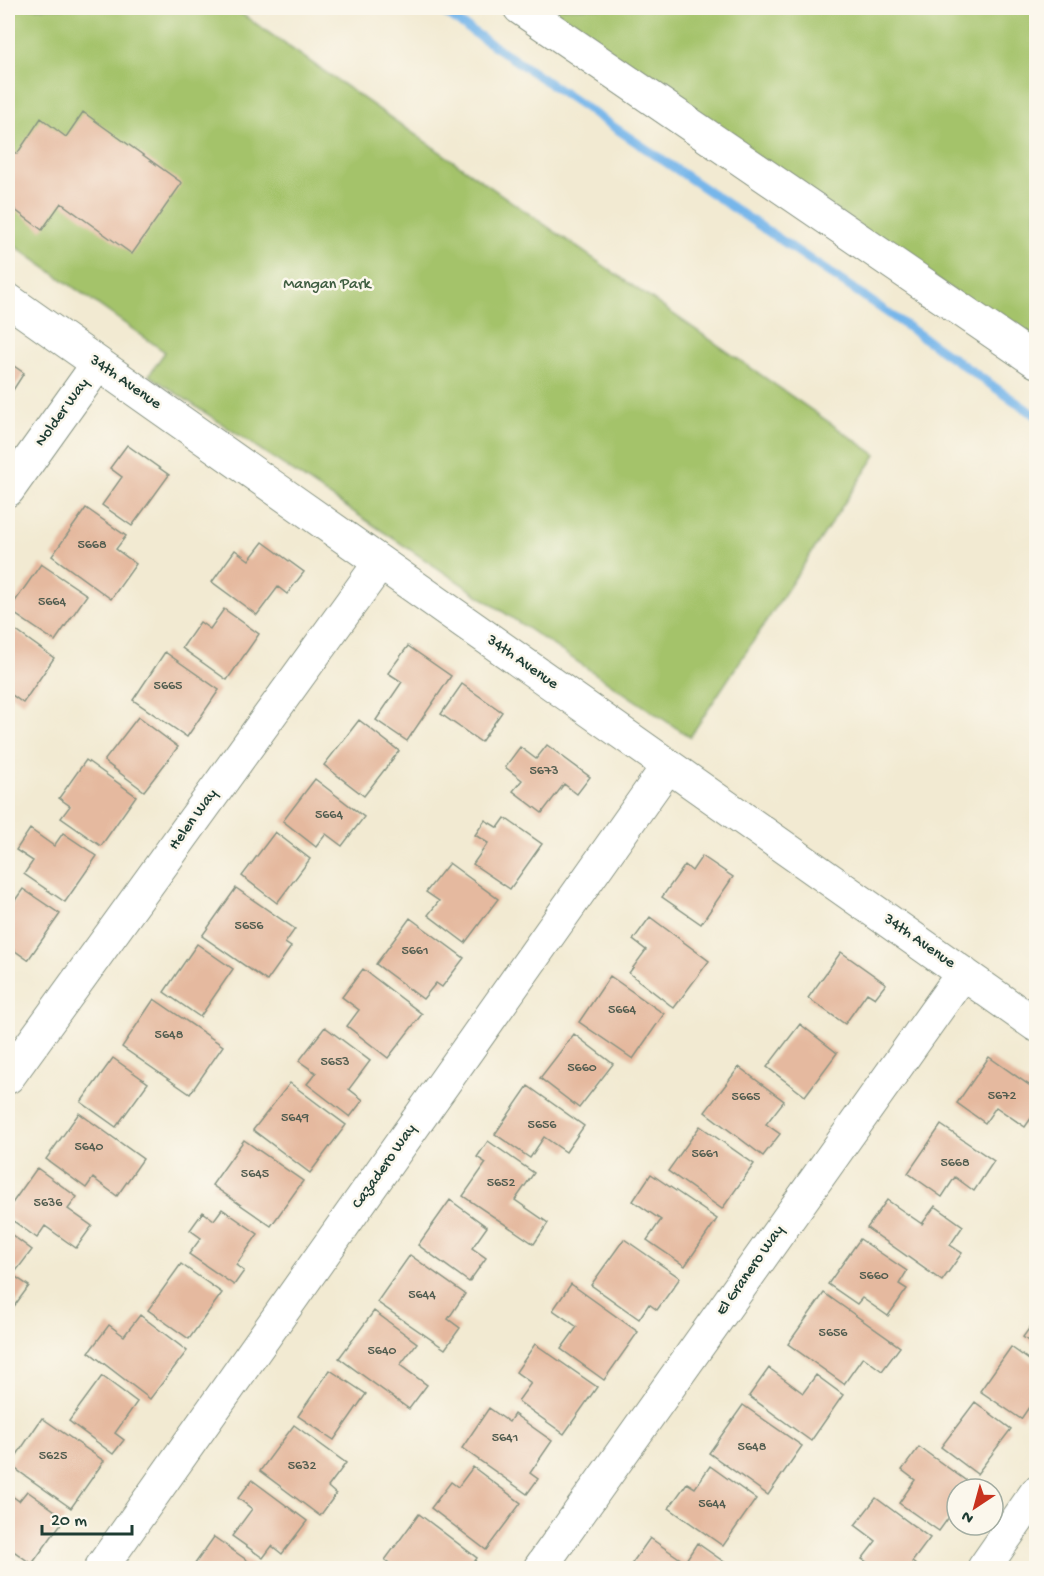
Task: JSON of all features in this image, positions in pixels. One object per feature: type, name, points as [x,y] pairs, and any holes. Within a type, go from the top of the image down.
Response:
[{"type":"street","points":[[520,8],[1036,361]]},
{"type":"street","name":"34th Avenue","points":[[8,300],[1036,1025]]},
{"type":"street","name":"Nolder Way","points":[[8,490],[98,364]]},
{"type":"street","name":"Helen Way","points":[[8,1077],[380,563]]},
{"type":"street","name":"Cazadero Way","points":[[101,1569],[668,766]]},
{"type":"street","name":"El Granero Way","points":[[540,1569],[963,973]]},
{"type":"street","points":[[984,1569],[1036,1493]]},
{"type":"green space","name":"Mangan Park","points":[[8,8],[233,8],[876,455],[690,737],[149,375],[165,352],[8,241]]},
{"type":"green space","points":[[539,8],[1036,8],[1036,347]]},
{"type":"building","points":[[83,112],[182,183],[132,254],[61,203],[42,230],[15,210],[13,212],[8,208],[8,148],[17,154],[41,118],[66,137]]},
{"type":"building","points":[[8,362],[24,373],[8,398]]},
{"type":"building","points":[[127,445],[169,475],[132,526],[102,505],[122,477],[110,468]]},
{"type":"building","points":[[86,508],[126,536],[116,549],[136,564],[111,599],[52,556]]},
{"type":"building","points":[[263,542],[304,572],[287,594],[278,587],[257,615],[212,582],[235,550],[249,560]]},
{"type":"building","points":[[41,564],[87,595],[55,641],[9,610]]},
{"type":"building","points":[[224,609],[259,634],[227,680],[182,648],[200,622],[210,629]]},
{"type":"building","points":[[8,625],[54,658],[23,703],[8,692]]},
{"type":"building","points":[[408,646],[451,676],[407,741],[376,720],[402,682],[388,673]]},
{"type":"building","points":[[165,652],[219,690],[187,737],[133,700]]},
{"type":"building","points":[[462,684],[502,712],[481,742],[441,714]]},
{"type":"building","points":[[138,717],[178,747],[144,791],[104,761]]},
{"type":"building","points":[[359,720],[399,751],[364,796],[324,765]]},
{"type":"building","points":[[547,745],[590,777],[577,794],[564,784],[542,813],[513,791],[522,780],[505,767],[520,747],[536,759]]},
{"type":"building","points":[[86,760],[136,796],[101,846],[61,818],[70,806],[59,798]]},
{"type":"building","points":[[315,779],[364,817],[342,846],[326,834],[316,847],[283,821]]},
{"type":"building","points":[[505,818],[542,844],[510,889],[473,864],[488,843],[475,835],[485,820],[498,828]]},
{"type":"building","points":[[30,829],[54,846],[63,833],[97,856],[65,902],[24,874],[33,861],[16,850]]},
{"type":"building","points":[[275,832],[310,859],[277,903],[242,876]]},
{"type":"building","points":[[702,856],[733,877],[701,924],[662,897],[685,865],[692,871]]},
{"type":"building","points":[[449,863],[498,899],[465,943],[428,915],[439,901],[426,892]]},
{"type":"building","points":[[236,888],[295,929],[285,943],[291,947],[267,981],[202,936]]},
{"type":"building","points":[[23,889],[60,914],[28,960],[8,946],[8,910]]},
{"type":"building","points":[[650,917],[709,961],[674,1008],[629,973],[646,950],[633,940]]},
{"type":"building","points":[[410,918],[464,958],[442,987],[436,983],[423,999],[376,964]]},
{"type":"building","points":[[197,944],[233,969],[200,1017],[164,992]]},
{"type":"building","points":[[841,952],[886,984],[875,998],[867,993],[845,1024],[808,998]]},
{"type":"building","points":[[363,969],[422,1014],[388,1058],[347,1026],[359,1010],[342,997]]},
{"type":"building","points":[[610,976],[664,1014],[633,1059],[579,1022]]},
{"type":"building","points":[[154,999],[223,1046],[190,1094],[122,1047]]},
{"type":"building","points":[[800,1024],[837,1053],[805,1096],[767,1067]]},
{"type":"building","points":[[325,1027],[370,1061],[349,1089],[363,1100],[350,1117],[307,1084],[316,1073],[299,1061]]},
{"type":"building","points":[[574,1034],[613,1064],[579,1108],[540,1078]]},
{"type":"building","points":[[989,1057],[1036,1090],[1036,1111],[1025,1127],[996,1107],[985,1123],[957,1103]]},
{"type":"building","points":[[113,1058],[148,1083],[116,1127],[81,1102]]},
{"type":"building","points":[[739,1067],[784,1101],[766,1124],[780,1134],[763,1156],[705,1112]]},
{"type":"building","points":[[290,1083],[346,1125],[310,1173],[253,1130]]},
{"type":"building","points":[[528,1086],[584,1126],[566,1152],[544,1137],[530,1158],[495,1134]]},
{"type":"building","points":[[79,1113],[143,1159],[117,1196],[93,1178],[86,1188],[46,1159]]},
{"type":"building","points":[[941,1125],[994,1161],[974,1191],[955,1177],[942,1197],[908,1173]]},
{"type":"building","points":[[700,1126],[754,1164],[722,1209],[668,1171]]},
{"type":"building","points":[[244,1140],[303,1181],[271,1226],[212,1185]]},
{"type":"building","points":[[488,1141],[534,1173],[515,1200],[548,1223],[534,1244],[463,1196],[486,1163],[477,1157]]},
{"type":"building","points":[[37,1168],[77,1197],[68,1209],[92,1226],[76,1248],[45,1226],[37,1238],[8,1217],[8,1209]]},
{"type":"building","points":[[651,1174],[717,1219],[685,1266],[647,1240],[661,1220],[633,1201]]},
{"type":"building","points":[[450,1200],[487,1227],[472,1248],[486,1258],[469,1282],[418,1245]]},
{"type":"building","points":[[887,1200],[922,1224],[935,1206],[963,1226],[950,1245],[962,1253],[942,1281],[867,1228]]},
{"type":"building","points":[[222,1209],[258,1234],[236,1265],[244,1271],[234,1285],[189,1254],[201,1238],[190,1230],[203,1212],[214,1220]]},
{"type":"building","points":[[8,1232],[32,1250],[13,1275],[29,1286],[12,1309],[8,1305]]},
{"type":"building","points":[[624,1239],[680,1278],[657,1310],[649,1304],[639,1319],[591,1285]]},
{"type":"building","points":[[860,1239],[907,1271],[899,1284],[907,1289],[888,1316],[862,1298],[857,1304],[828,1284]]},
{"type":"building","points":[[410,1255],[465,1294],[448,1319],[460,1328],[445,1349],[377,1302]]},
{"type":"building","points":[[181,1264],[222,1293],[189,1339],[148,1310]]},
{"type":"building","points":[[571,1284],[638,1332],[604,1380],[561,1349],[577,1327],[553,1310]]},
{"type":"building","points":[[824,1293],[900,1347],[882,1371],[863,1357],[844,1384],[788,1344]]},
{"type":"building","points":[[374,1311],[417,1343],[400,1365],[427,1385],[409,1409],[339,1358]]},
{"type":"building","points":[[140,1315],[187,1351],[150,1399],[89,1352],[109,1325],[124,1336]]},
{"type":"building","points":[[1036,1319],[1036,1347],[1023,1337]]},
{"type":"building","points":[[535,1344],[597,1387],[564,1434],[518,1401],[531,1383],[516,1372]]},
{"type":"building","points":[[1011,1347],[1036,1365],[1036,1397],[1021,1419],[980,1391]]},
{"type":"building","points":[[769,1368],[803,1393],[816,1375],[843,1395],[811,1441],[749,1396]]},
{"type":"building","points":[[330,1370],[366,1394],[334,1440],[298,1416]]},
{"type":"building","points":[[102,1376],[137,1402],[115,1433],[124,1440],[113,1454],[69,1421]]},
{"type":"building","points":[[975,1402],[1011,1429],[977,1474],[941,1447]]},
{"type":"building","points":[[743,1405],[802,1446],[768,1495],[709,1453]]},
{"type":"building","points":[[489,1408],[509,1422],[514,1414],[552,1441],[530,1473],[538,1479],[527,1494],[462,1448]]},
{"type":"building","points":[[42,1418],[104,1461],[71,1508],[10,1465]]},
{"type":"building","points":[[294,1425],[346,1463],[328,1487],[336,1494],[320,1516],[260,1471]]},
{"type":"building","points":[[919,1447],[961,1477],[945,1477],[945,1523],[939,1531],[899,1503],[915,1480],[902,1470]]},
{"type":"building","points":[[710,1466],[756,1499],[723,1546],[669,1508],[687,1483],[695,1488]]},
{"type":"building","points":[[473,1467],[521,1503],[486,1550],[431,1508],[451,1482],[458,1487]]},
{"type":"building","points":[[252,1480],[307,1521],[282,1554],[272,1546],[263,1558],[232,1536],[252,1509],[238,1498]]},
{"type":"building","points":[[27,1491],[65,1518],[32,1564],[8,1547],[8,1493],[19,1501]]},
{"type":"building","points":[[876,1498],[930,1538],[912,1562],[918,1568],[876,1568],[862,1559],[876,1541],[855,1525]]},
{"type":"building","points":[[419,1514],[477,1558],[470,1568],[397,1568],[385,1560]]},
{"type":"building","points":[[214,1537],[258,1568],[192,1568]]},
{"type":"building","points":[[650,1538],[685,1562],[697,1543],[727,1564],[724,1568],[633,1568],[630,1566]]},
{"type":"waterway","points":[[438,8],[865,297],[1036,416]]}]
